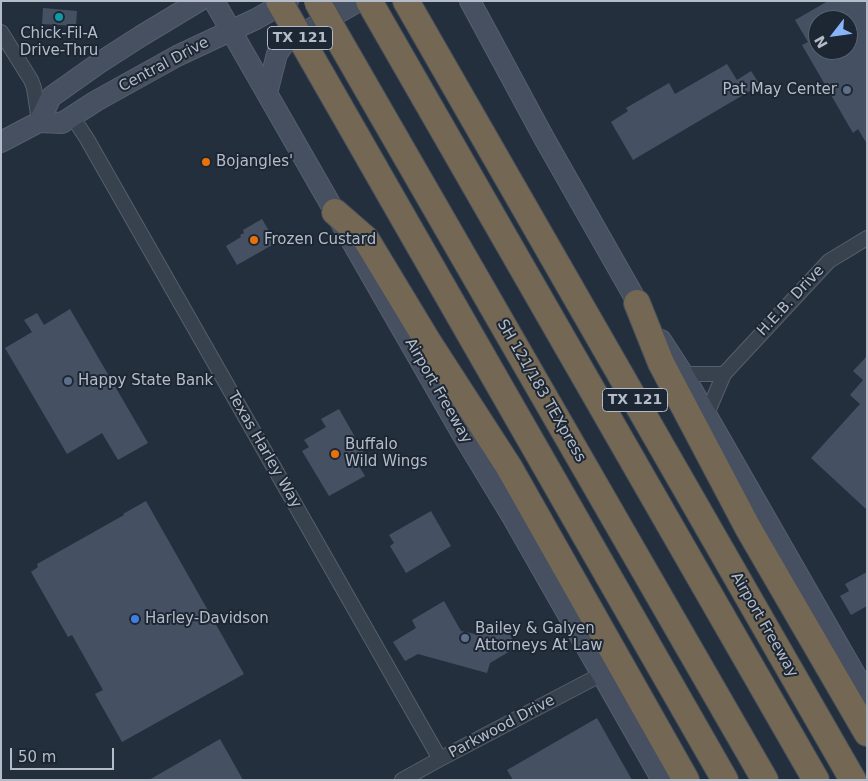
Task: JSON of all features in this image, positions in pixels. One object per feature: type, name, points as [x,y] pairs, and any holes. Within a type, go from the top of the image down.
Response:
[{"type":"highway","name":"TX 121","points":[[279,1],[725,780]]},
{"type":"highway","name":"SH 121/183 TEXpress","points":[[317,1],[764,780]]},
{"type":"highway","points":[[366,2],[816,780]]},
{"type":"highway","name":"Airport Freeway","points":[[412,11],[853,780]]},
{"type":"highway","points":[[336,212],[366,239],[427,340],[509,467],[686,780]]},
{"type":"highway","points":[[637,303],[661,362],[748,528],[867,733]]},
{"type":"main road","points":[[158,26],[166,1]]},
{"type":"main road","points":[[39,122],[51,97],[99,63],[199,1]]},
{"type":"main road","name":"Airport Freeway","points":[[214,1],[662,780]]},
{"type":"main road","name":"Central Drive","points":[[1,142],[39,122],[62,123],[96,101],[177,56],[256,19],[288,1]]},
{"type":"main road","points":[[470,1],[544,138],[637,303],[683,374],[867,695]]},
{"type":"main road","points":[[267,93],[277,54],[284,44],[366,2]]},
{"type":"main road","points":[[72,116],[70,106],[72,100],[98,74],[99,63]]},
{"type":"street","points":[[1,32],[31,80],[39,122]]},
{"type":"street","name":"Texas Harley Way","points":[[72,116],[112,182],[440,759]]},
{"type":"street","name":"H.E.B. Drive","points":[[706,416],[724,374],[829,261],[867,238]]},
{"type":"street","points":[[683,374],[724,374]]},
{"type":"street","name":"Parkwood Drive","points":[[402,780],[602,674]]},
{"type":"building","name":"Pat May Center","points":[[828,1],[867,1],[867,144],[858,129],[853,133],[811,60],[858,60],[858,10],[812,10]]},
{"type":"building","name":"Chick-Fil-A Drive-Thru","points":[[43,8],[77,11],[76,26],[42,24]]},
{"type":"building","name":"Pat May Center","points":[[808,13],[808,42],[795,20]]},
{"type":"building","name":"Pat May Center","points":[[808,42],[808,55],[802,45]]},
{"type":"building","points":[[727,64],[737,80],[751,71],[760,85],[633,160],[611,122],[628,111],[626,108],[669,83],[675,94]]},
{"type":"building","name":"Frozen Custard","points":[[262,219],[272,236],[270,237],[274,244],[237,265],[226,246],[241,237],[240,235],[244,233],[243,230]]},
{"type":"building","name":"Happy State Bank","points":[[70,309],[148,443],[118,460],[102,433],[67,454],[5,348],[32,332],[24,320],[37,313],[44,325]]},
{"type":"building","points":[[867,356],[867,510],[811,458],[860,404],[850,395],[863,380],[853,371]]},
{"type":"building","name":"Buffalo Wild Wings","points":[[339,409],[367,458],[357,463],[365,476],[329,496],[302,451],[309,447],[304,440],[326,427],[321,419]]},
{"type":"building","name":"Harley-Davidson","points":[[146,501],[244,674],[122,742],[95,694],[103,690],[72,635],[68,637],[31,572],[38,567],[37,564]]},
{"type":"building","points":[[431,511],[451,546],[406,573],[390,546],[394,543],[389,535]]},
{"type":"building","points":[[867,572],[867,606],[851,615],[840,596],[849,591],[845,584]]},
{"type":"building","name":"Bailey & Galyen Attorneys At Law","points":[[444,601],[461,631],[475,634],[501,619],[517,647],[490,663],[487,673],[418,654],[405,661],[393,642],[416,628],[412,620]]},
{"type":"building","points":[[597,718],[632,780],[513,780],[507,770]]},
{"type":"building","points":[[220,739],[243,780],[149,780]]},
{"type":"place","name":"Chick-Fil-A Drive-Thru","points":[[59,17]]},
{"type":"place","name":"Pat May Center","points":[[847,90]]},
{"type":"place","name":"Bojangles'","points":[[206,162]]},
{"type":"place","name":"Frozen Custard","points":[[254,240]]},
{"type":"place","name":"Happy State Bank","points":[[68,381]]},
{"type":"place","name":"Buffalo Wild Wings","points":[[335,454]]},
{"type":"place","name":"Harley-Davidson","points":[[135,619]]},
{"type":"place","name":"Bailey & Galyen Attorneys At Law","points":[[465,638]]}]
